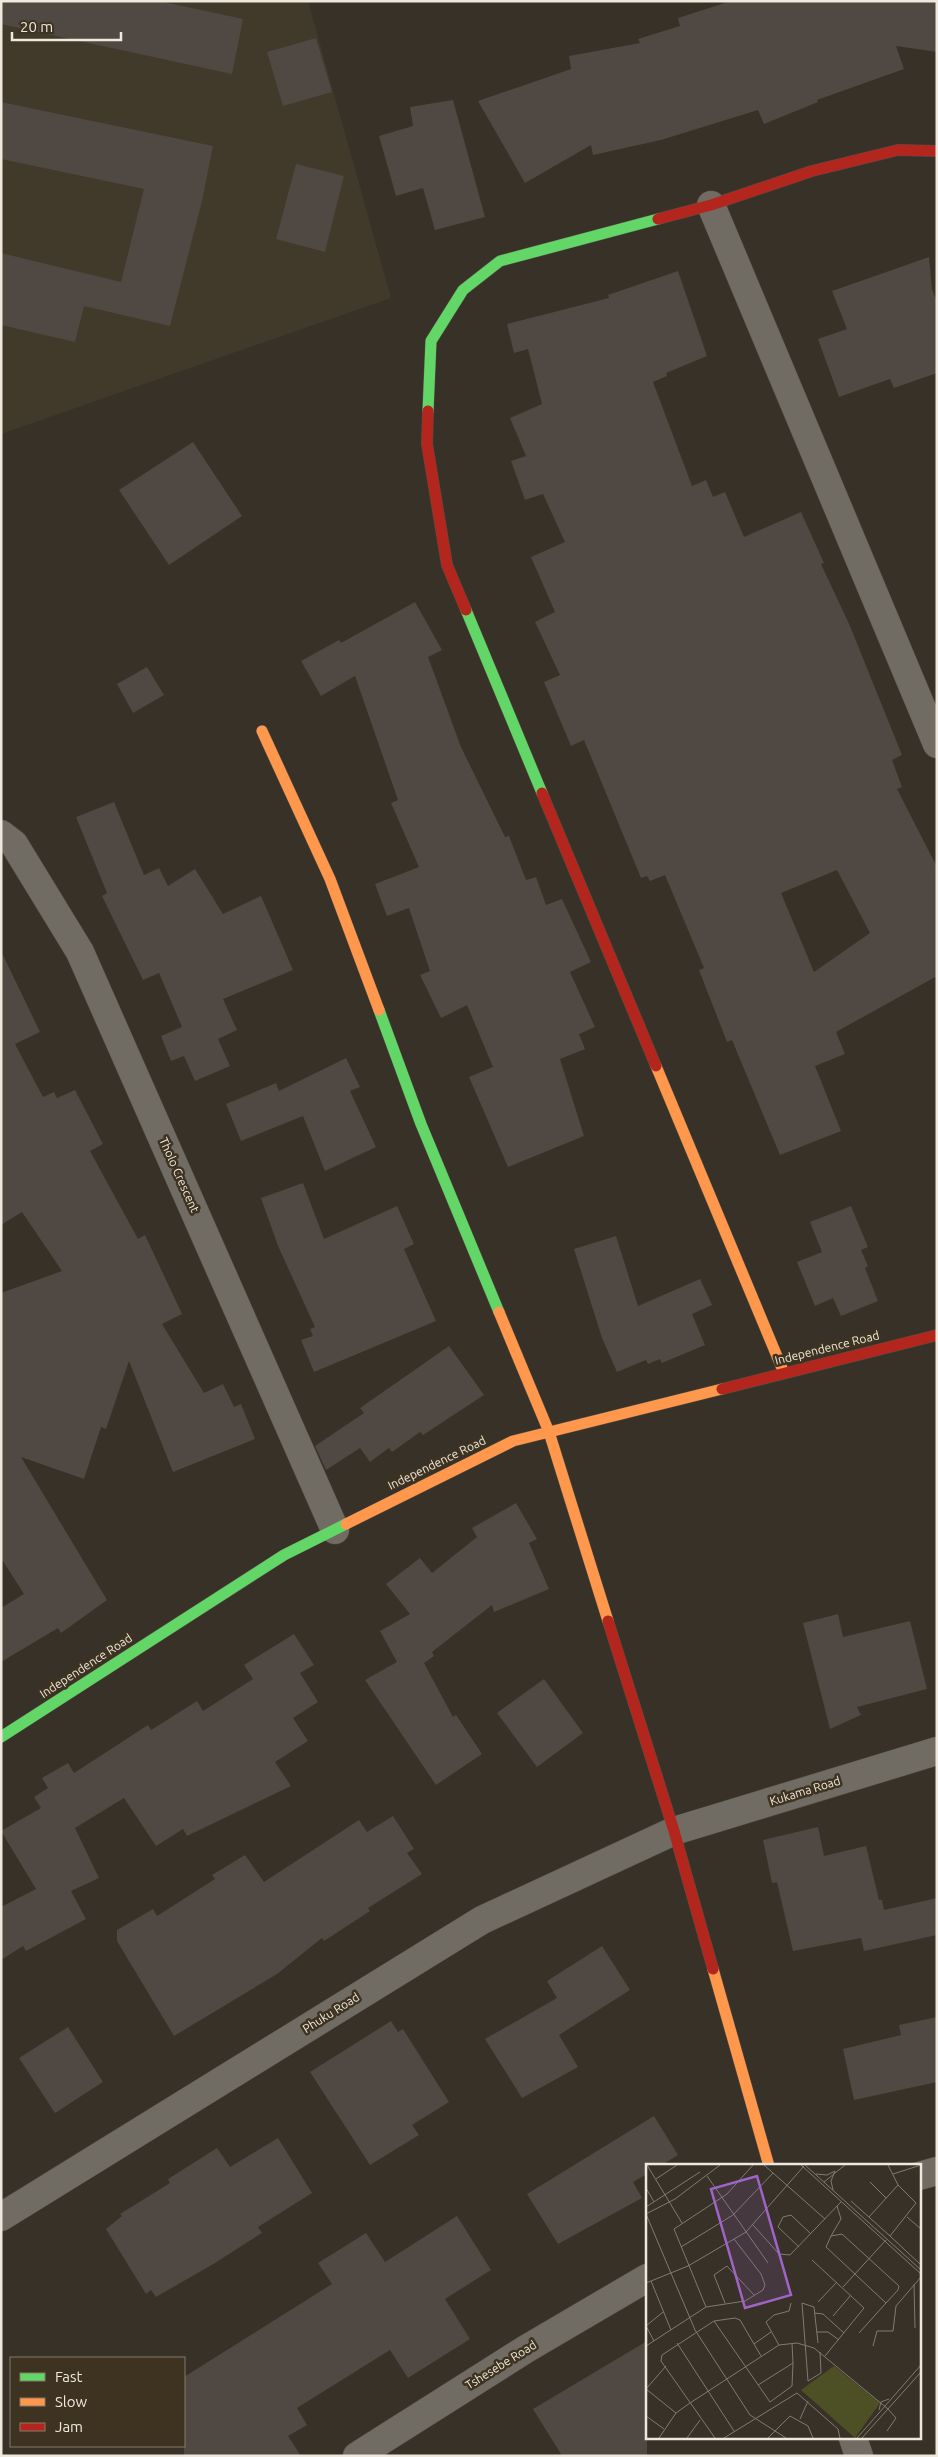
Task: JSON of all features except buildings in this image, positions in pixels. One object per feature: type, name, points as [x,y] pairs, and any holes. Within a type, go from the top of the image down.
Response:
[{"type":"street","points":[[784,1373],[447,565],[427,444],[431,341],[463,290],[500,261],[711,205],[812,171],[898,150],[937,151]]},
{"type":"street","points":[[711,205],[937,744]]},
{"type":"street","points":[[262,731],[330,879],[421,1124],[549,1432],[674,1831],[767,2164]]},
{"type":"street","name":"Tholo Crescent","points":[[1,834],[14,844],[80,952],[335,1530]]},
{"type":"street","name":"Independence Road","points":[[1,1737],[284,1555],[513,1441],[937,1335]]},
{"type":"street","name":"Kukama Road","points":[[674,1831],[937,1751]]},
{"type":"street","name":"Phuku Road","points":[[1,2217],[482,1920],[674,1831]]},
{"type":"street","points":[[920,2176],[937,2171]]},
{"type":"street","name":"Tshesebe Road","points":[[358,2456],[526,2349],[646,2279]]},
{"type":"street","points":[[854,2440],[859,2456]]},
{"type":"shaded area","points":[[1,1],[308,1],[391,298],[1,434]]},
{"type":"traffic: fast","points":[[428,411],[431,341],[463,290],[500,261],[658,219]]},
{"type":"traffic: fast","points":[[466,610],[542,793]]},
{"type":"traffic: fast","points":[[379,1010],[421,1124],[499,1312]]},
{"type":"traffic: fast","points":[[1,1737],[284,1555],[346,1524]]},
{"type":"traffic: slow","points":[[262,731],[330,879],[379,1010]]},
{"type":"traffic: slow","points":[[656,1066],[784,1373]]},
{"type":"traffic: slow","points":[[499,1312],[549,1432],[608,1621]]},
{"type":"traffic: slow","points":[[346,1524],[513,1441],[722,1389]]},
{"type":"traffic: slow","points":[[713,1969],[768,2164]]},
{"type":"traffic: jam","points":[[658,219],[711,205],[812,171],[898,150],[937,151]]},
{"type":"traffic: jam","points":[[428,411],[427,444],[447,565],[466,610]]},
{"type":"traffic: jam","points":[[542,793],[656,1066]]},
{"type":"traffic: jam","points":[[722,1389],[937,1335]]},
{"type":"traffic: jam","points":[[608,1621],[674,1831],[713,1969]]}]
